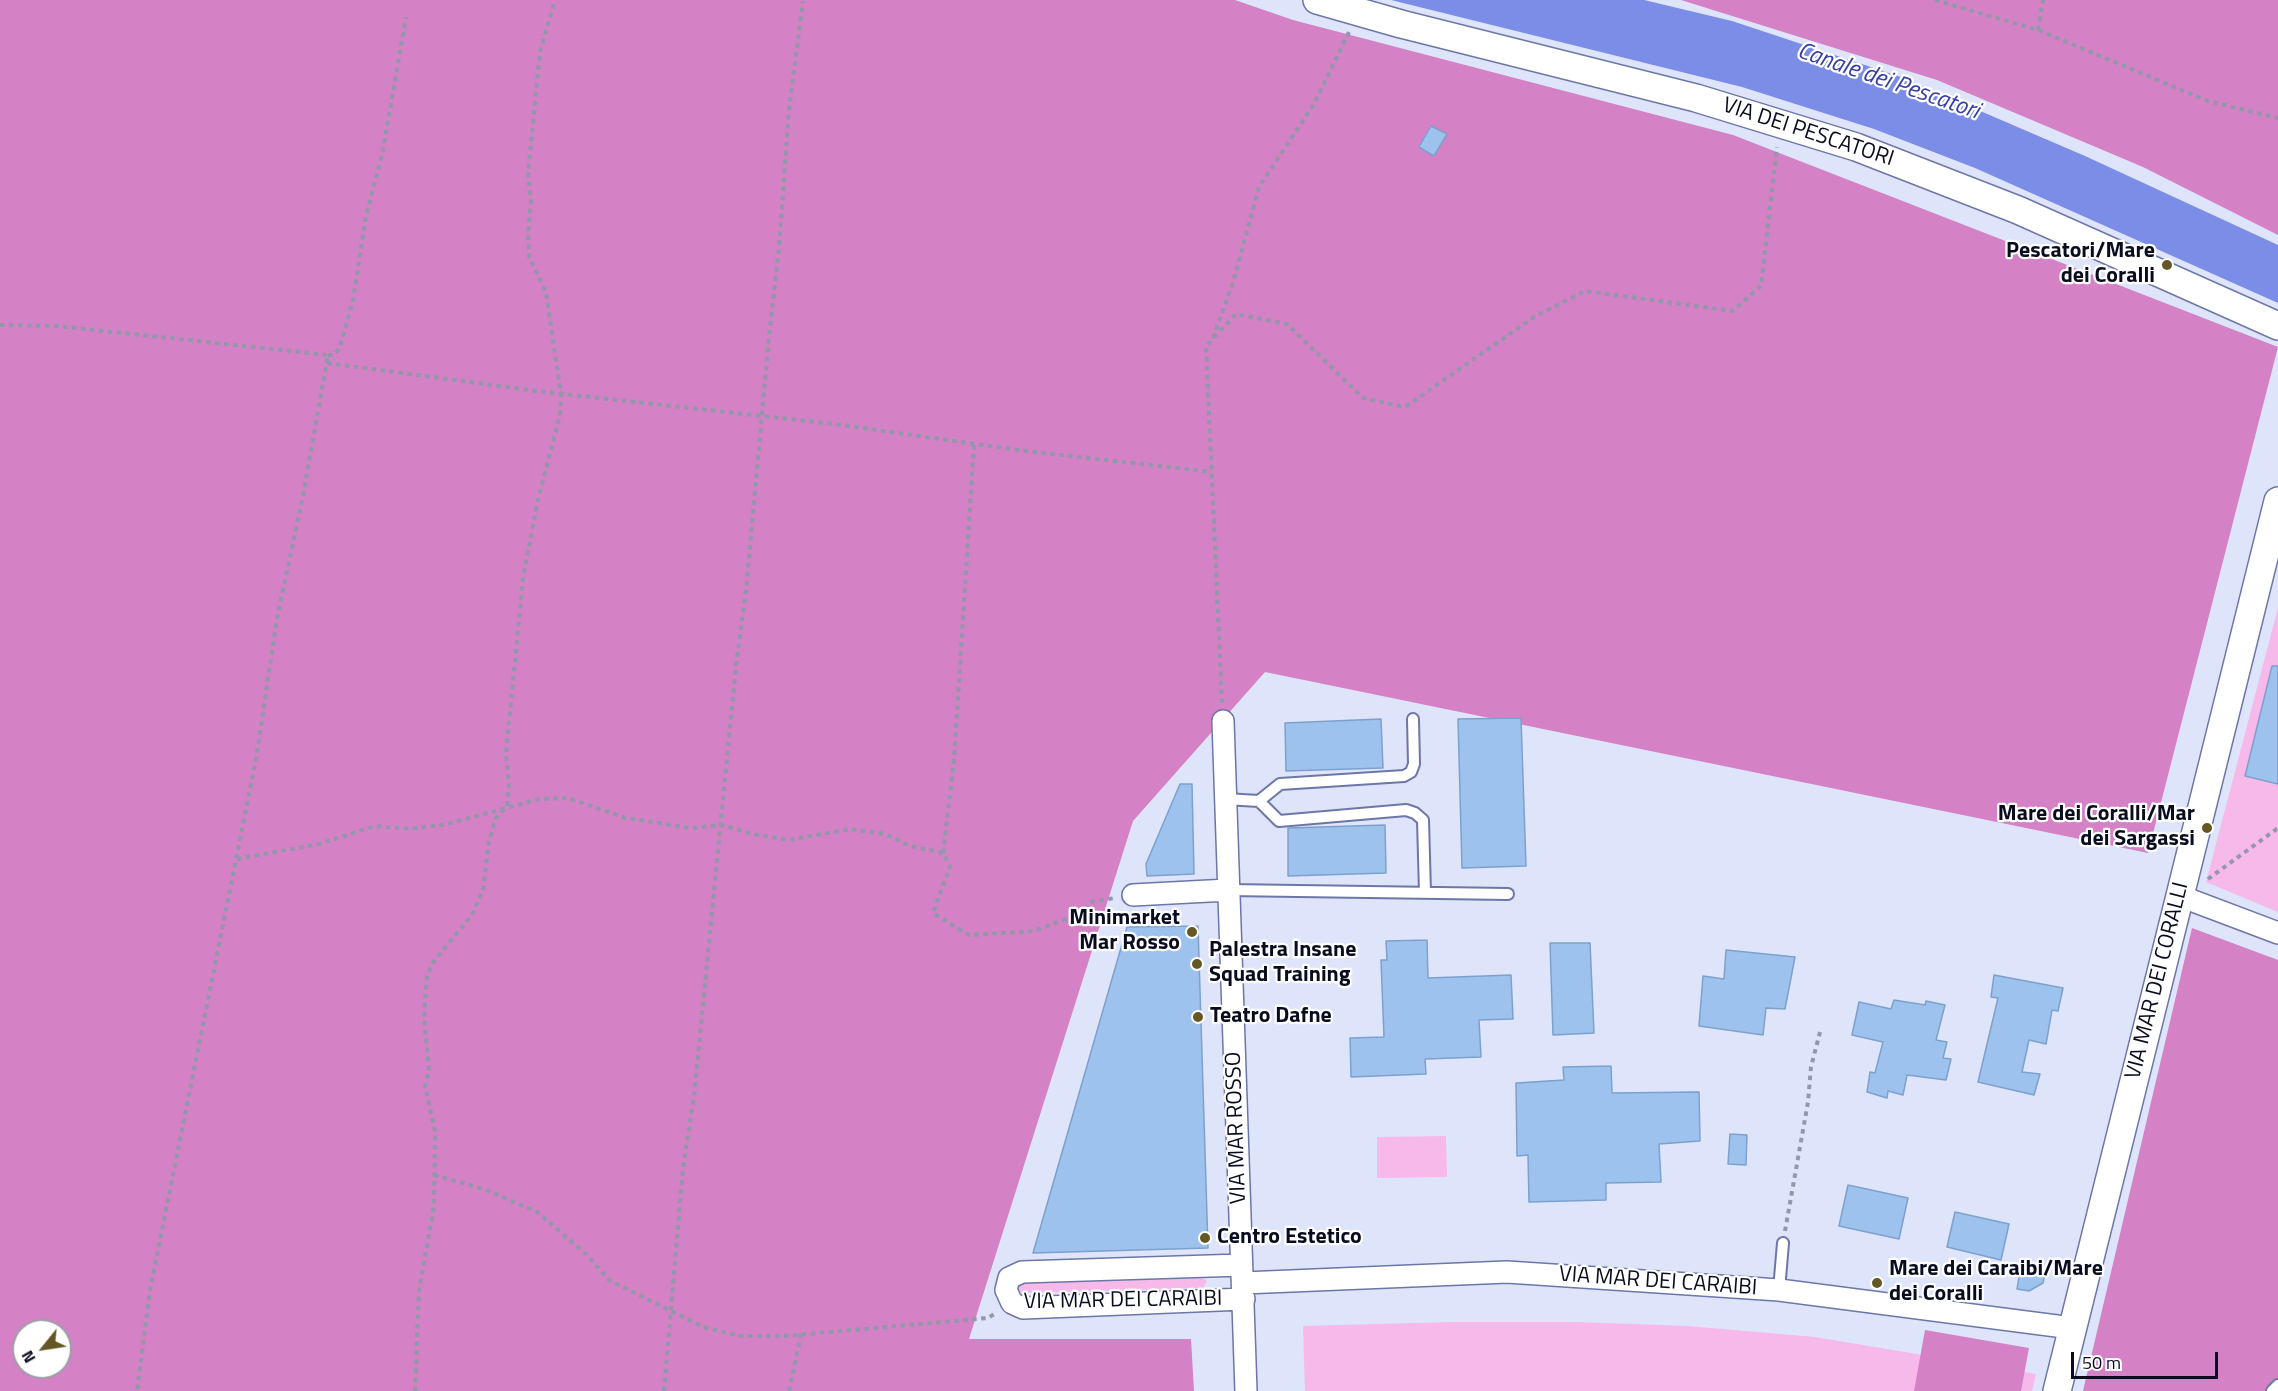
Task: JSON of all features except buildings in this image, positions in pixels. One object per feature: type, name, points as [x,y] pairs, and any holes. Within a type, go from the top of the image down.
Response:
[{"type":"street","name":"VIA DEI PESCATORI","points":[[1317,0],[1696,98],[1779,122],[1895,161],[1976,193],[2278,326]]},
{"type":"street","name":"VIA MAR DEI CORALLI","points":[[2057,1391],[2278,501]]},
{"type":"street","name":"VIA MAR ROSSO","points":[[1223,721],[1246,1391]]},
{"type":"street","points":[[1133,895],[1228,890]]},
{"type":"street","points":[[2181,897],[2278,933]]},
{"type":"street","name":"VIA MAR DEI CARAIBI","points":[[1243,1282],[1022,1272],[1009,1278],[1006,1290],[1012,1303],[1023,1308],[1243,1282],[1495,1272],[1779,1290],[2072,1328]]},
{"type":"lane","points":[[1259,801],[1280,784],[1404,776],[1411,772],[1414,764],[1413,718]]},
{"type":"lane","points":[[1225,799],[1259,801],[1279,821],[1406,810],[1415,813],[1423,820],[1425,893]]},
{"type":"lane","points":[[1228,890],[1508,894]]},
{"type":"lane","points":[[1779,1290],[1783,1243]]},
{"type":"lane","points":[[2272,1391],[2278,1385]]},
{"type":"path","points":[[415,1391],[419,1290],[434,1207],[435,1131],[426,1086],[429,1070],[424,1018],[427,975],[435,961],[472,915],[483,890],[489,841],[496,818],[507,806],[509,786],[506,753],[523,578],[538,499],[560,415],[561,394],[546,293],[529,256],[528,233],[531,201],[528,174],[540,52],[555,0]]},
{"type":"path","points":[[1935,0],[2038,30],[2208,101],[2278,118]]},
{"type":"path","points":[[2038,30],[2043,0]]},
{"type":"path","points":[[664,1391],[683,1168],[694,1097],[722,825],[779,248],[789,109],[803,1]]},
{"type":"path","points":[[1208,349],[1234,279],[1259,187],[1314,104],[1358,12]]},
{"type":"path","points":[[0,325],[57,326],[334,355],[340,347],[353,300],[366,216],[382,155],[406,17]]},
{"type":"path","points":[[1223,721],[1206,346],[1236,314],[1287,324],[1363,398],[1405,407],[1534,317],[1585,291],[1733,311],[1761,286],[1779,122]]},
{"type":"path","points":[[137,1391],[150,1290],[237,859],[256,759],[277,618],[303,501],[328,355]]},
{"type":"path","points":[[327,363],[561,394],[762,416],[1212,472]]},
{"type":"path","points":[[974,444],[954,760],[943,854],[950,866],[933,913],[969,934],[1034,931],[1085,912],[1090,902],[1133,895]]},
{"type":"path","points":[[237,859],[320,844],[375,826],[410,829],[447,824],[539,799],[568,798],[626,818],[692,828],[722,825],[752,834],[789,840],[850,829],[885,834],[910,846],[943,854]]},
{"type":"path","points":[[2181,897],[2278,828]]},
{"type":"path","points":[[1783,1243],[1808,1102],[1811,1067],[1820,1032]]},
{"type":"path","points":[[434,1175],[484,1189],[537,1212],[586,1254],[609,1280],[703,1327],[741,1336],[801,1334],[988,1318],[1012,1303]]},
{"type":"path","points":[[789,1391],[801,1334]]},
{"type":"shaded area","points":[[0,0],[1235,0],[1293,20],[1733,135],[2278,347],[2148,853],[1265,672],[1133,821],[969,1339],[1191,1339],[1194,1391],[0,1391]]},
{"type":"shaded area","points":[[1681,0],[2278,0],[2278,235],[2143,167],[1937,80]]},
{"type":"shaded area","points":[[2278,608],[2278,912],[2206,882]]},
{"type":"shaded area","points":[[2192,928],[2278,960],[2278,1391],[2083,1391]]},
{"type":"shaded area","points":[[1446,1136],[1447,1177],[1377,1178],[1377,1137]]},
{"type":"shaded area","points":[[1202,1278],[1207,1281],[1203,1288],[1022,1293],[1017,1290],[1017,1286],[1021,1283]]},
{"type":"shaded area","points":[[1451,1322],[1577,1322],[1688,1326],[1815,1337],[2036,1374],[2032,1391],[1305,1391],[1303,1326]]},
{"type":"shaded area","points":[[1925,1330],[2029,1348],[2021,1391],[1914,1391]]},
{"type":"water","name":"Canale dei Pescatori","points":[[1391,0],[1644,0],[1732,21],[1901,77],[2085,156],[2278,245],[2278,303],[1975,168],[1874,129],[1742,87]]},
{"type":"place","name":"Pescatori/Mare dei Coralli","points":[[2167,265]]},
{"type":"place","name":"Mare dei Coralli/Mar dei Sargassi","points":[[2207,828]]},
{"type":"place","name":"Minimarket Mar Rosso","points":[[1192,932]]},
{"type":"place","name":"Palestra Insane Squad Training","points":[[1197,964]]},
{"type":"place","name":"Teatro Dafne","points":[[1198,1017]]},
{"type":"place","name":"Centro Estetico","points":[[1205,1238]]},
{"type":"place","name":"Mare dei Caraibi/Mare dei Coralli","points":[[1877,1283]]}]
